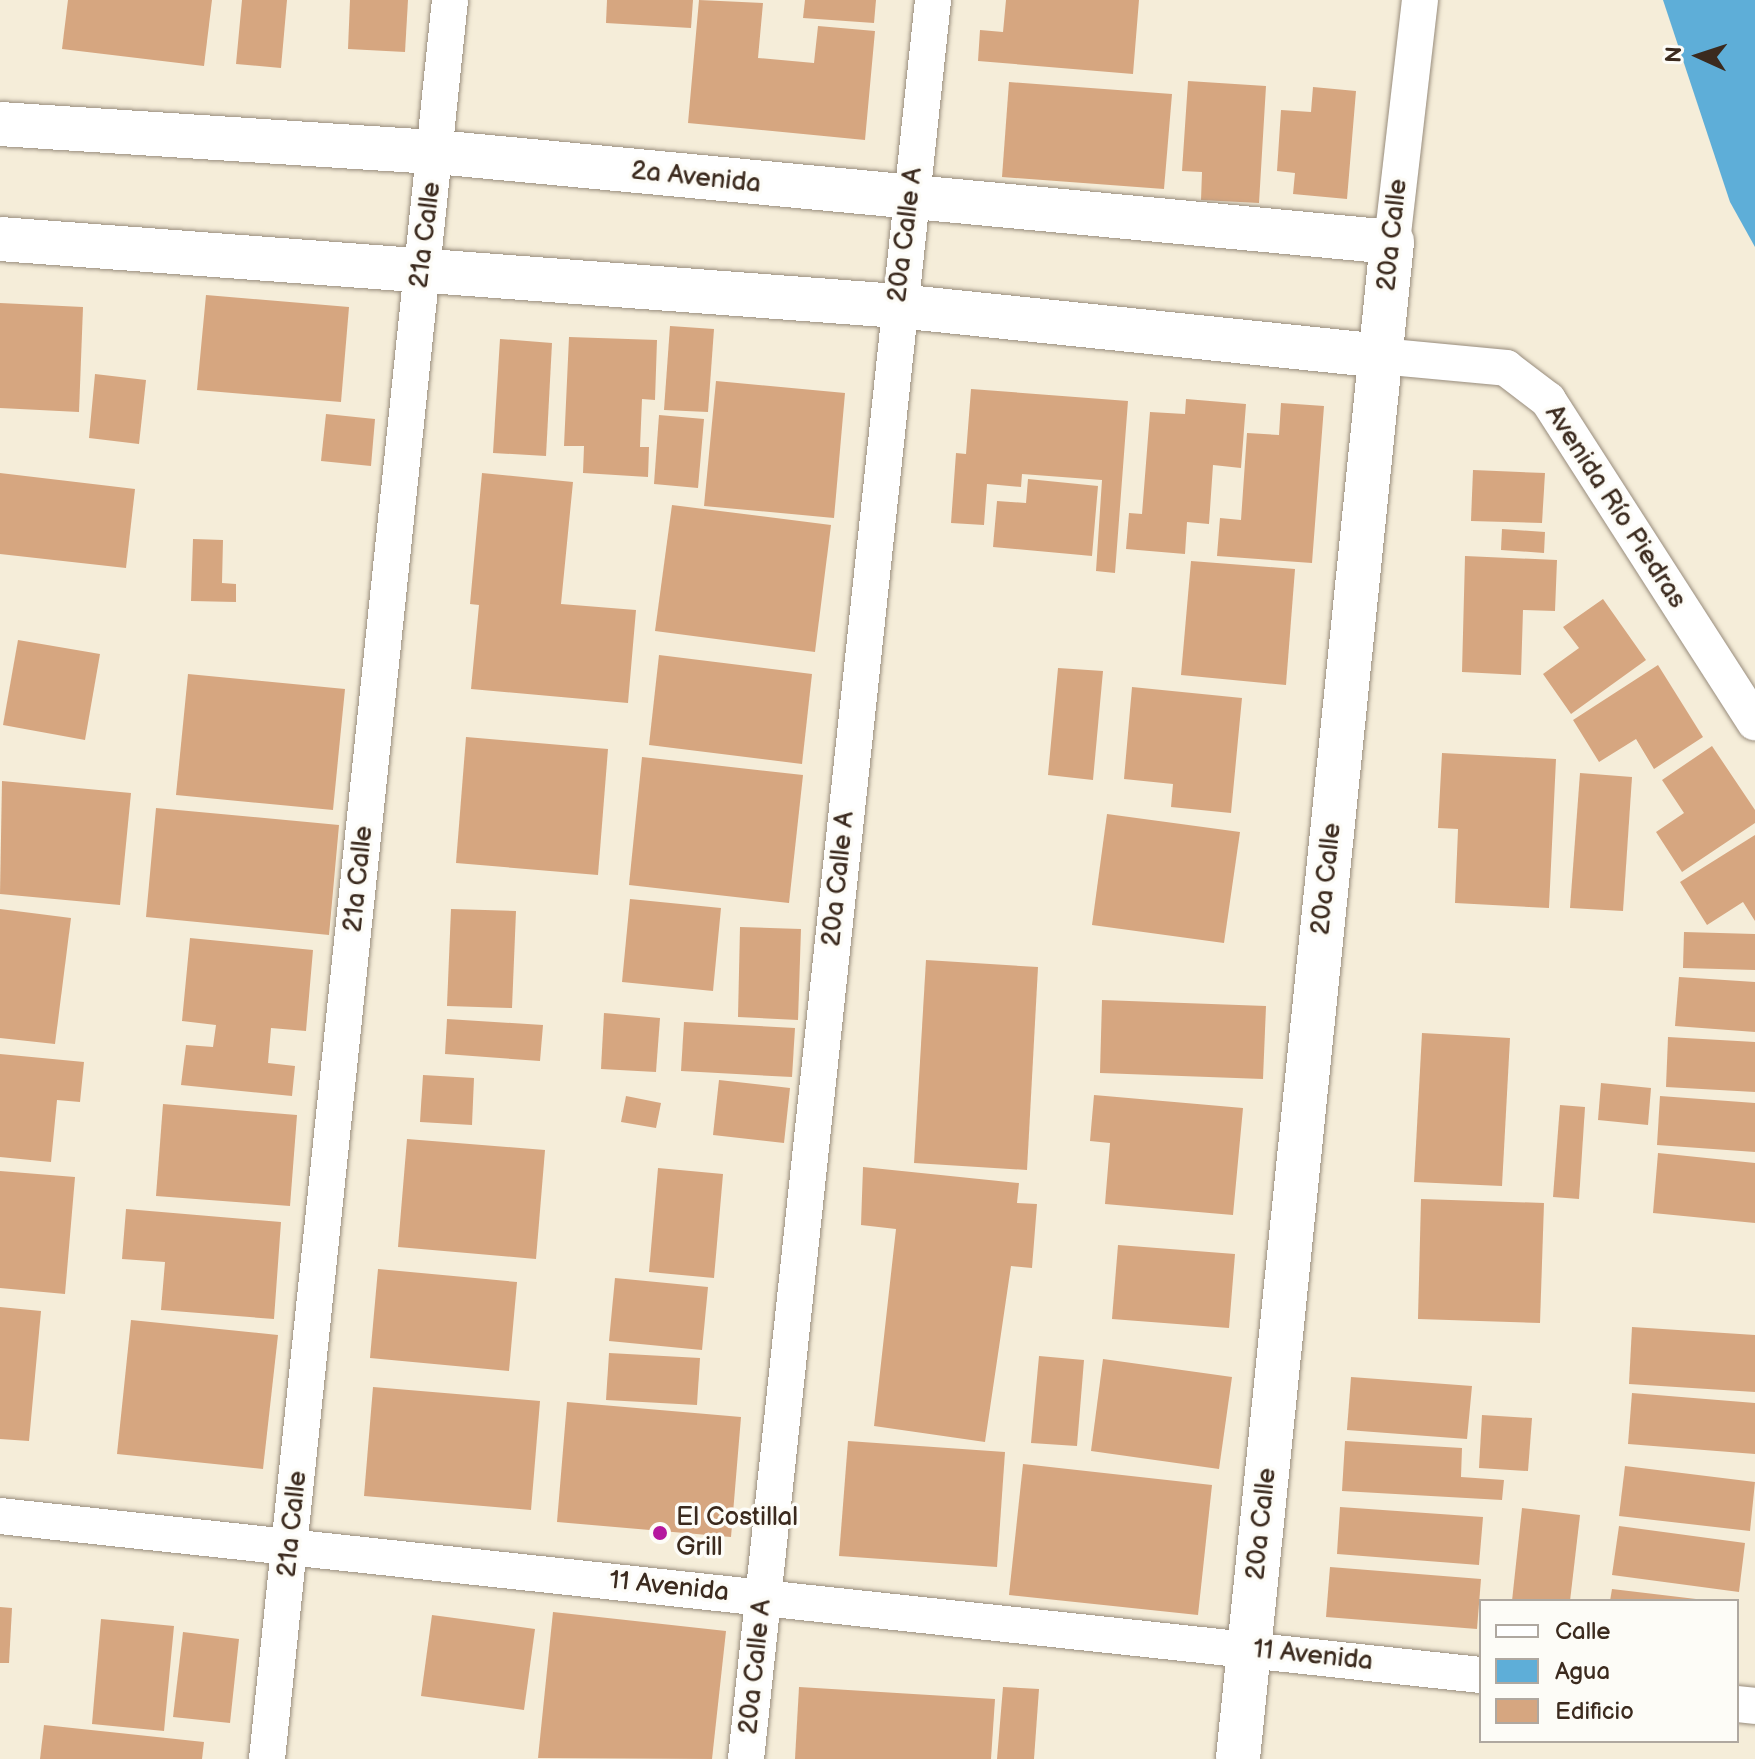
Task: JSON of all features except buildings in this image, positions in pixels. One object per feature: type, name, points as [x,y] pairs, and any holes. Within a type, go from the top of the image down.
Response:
[{"type":"street","name":"21a Calle","points":[[267,1759],[450,0]]},
{"type":"street","name":"20a Calle A","points":[[746,1759],[898,306],[933,0]]},
{"type":"street","name":"20a Calle","points":[[1238,1759],[1380,356],[1420,0]]},
{"type":"street","name":"2a Avenida","points":[[0,124],[436,152],[1392,242]]},
{"type":"street","points":[[0,239],[422,268],[898,306],[1380,356]]},
{"type":"street","name":"Avenida Río Piedras","points":[[1380,356],[1506,368],[1548,400],[1755,722]]},
{"type":"street","name":"11 Avenida","points":[[0,1516],[1479,1675]]},
{"type":"water","points":[[1663,0],[1755,0],[1755,247],[1730,202]]},
{"type":"place","name":"El Costillal Grill","points":[[660,1533]]}]
